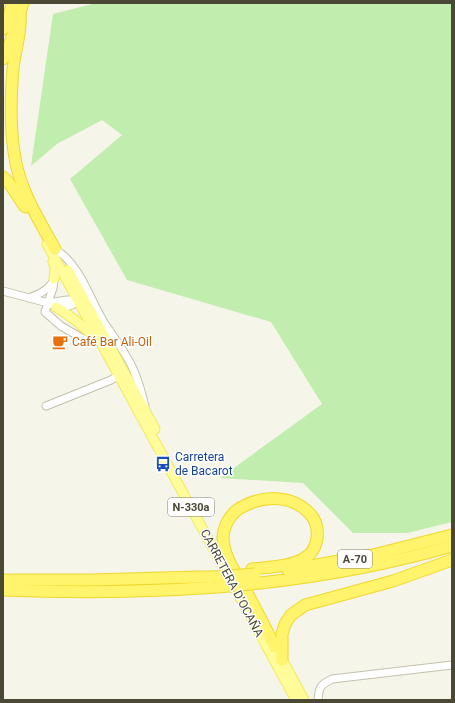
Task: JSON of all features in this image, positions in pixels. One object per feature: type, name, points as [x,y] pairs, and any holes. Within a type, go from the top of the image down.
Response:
[{"type":"highway","points":[[3,29],[10,13],[12,3]]},
{"type":"highway","points":[[3,59],[22,7]]},
{"type":"highway","points":[[22,7],[21,25],[13,67],[11,103],[14,144],[21,182],[34,212],[57,252]]},
{"type":"highway","points":[[3,177],[20,198],[41,234]]},
{"type":"highway","points":[[214,579],[256,575],[296,562],[309,555],[317,542],[318,533],[313,517],[298,504],[285,500],[259,500],[233,512],[225,529],[223,537],[226,555],[275,647]]},
{"type":"highway","name":"A-70","points":[[3,580],[92,580],[197,577],[214,579],[256,575],[323,565],[373,555],[452,535]]},
{"type":"highway","name":"A-70","points":[[256,575],[326,575],[369,567],[452,546]]},
{"type":"highway","points":[[282,660],[282,634],[285,624],[291,615],[305,605],[393,581],[452,560]]},
{"type":"highway","points":[[3,574],[24,576],[41,580]]},
{"type":"highway","name":"A-70","points":[[3,590],[128,591],[195,589],[214,579]]},
{"type":"highway","points":[[3,596],[158,596],[195,589]]},
{"type":"main road","points":[[41,234],[43,244],[55,268],[54,279]]},
{"type":"main road","name":"CARRETERA D'OCAÑA","points":[[41,234],[296,700]]},
{"type":"main road","points":[[57,252],[78,295],[78,300],[83,303],[126,381],[139,400]]},
{"type":"main road","name":"CARRETERA D'OCAÑA","points":[[57,252],[145,410],[218,548],[304,700]]},
{"type":"main road","points":[[52,305],[81,325],[94,339],[119,375]]},
{"type":"street","points":[[57,252],[63,253],[74,267],[105,323],[117,339],[134,370],[145,410]]},
{"type":"street","points":[[29,298],[46,290],[54,279]]},
{"type":"street","points":[[54,279],[52,305],[45,312],[57,323],[85,340],[94,339]]},
{"type":"street","points":[[3,291],[52,305],[69,307],[78,300]]},
{"type":"street","points":[[46,406],[111,380],[119,375]]},
{"type":"street","points":[[318,700],[319,690],[323,683],[332,679],[452,665]]},
{"type":"green space","points":[[96,3],[452,3],[452,522],[407,533],[353,533],[303,483],[220,478],[322,404],[271,322],[127,280],[70,179],[122,135],[102,120],[57,144],[31,166],[53,14]]},
{"type":"place","name":"Café Bar Ali-Oil","points":[[60,342]]},
{"type":"place","name":"Carretera de Bacarot","points":[[163,464]]}]
